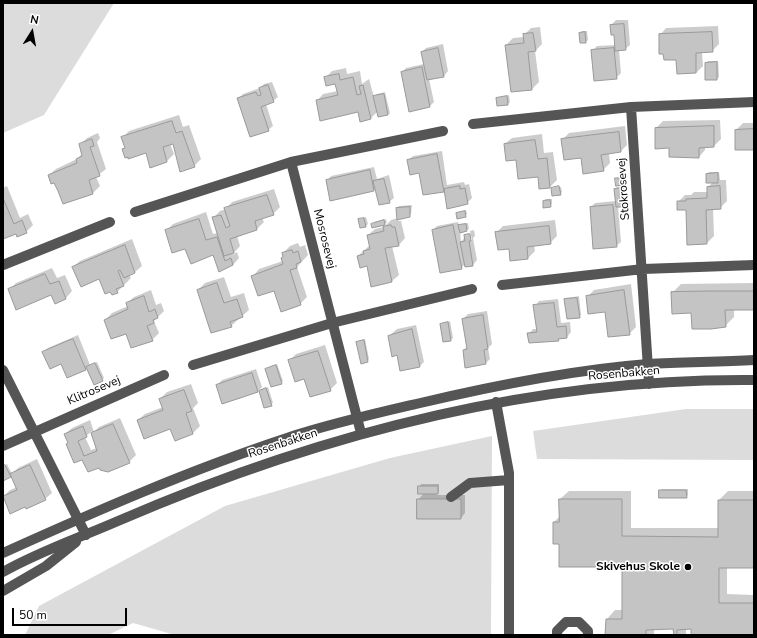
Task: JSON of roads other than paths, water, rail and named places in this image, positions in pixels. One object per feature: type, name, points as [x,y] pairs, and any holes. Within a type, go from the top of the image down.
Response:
[{"type":"street","points":[[473,124],[631,106],[754,102]]},
{"type":"street","name":"Stokrosevej","points":[[631,106],[643,269],[649,384]]},
{"type":"street","points":[[135,212],[291,162],[443,131]]},
{"type":"street","name":"Mosrosevej","points":[[291,162],[361,433]]},
{"type":"street","points":[[3,266],[110,222]]},
{"type":"street","points":[[502,285],[643,269],[754,266]]},
{"type":"street","points":[[193,365],[332,323],[472,289]]},
{"type":"street","points":[[3,553],[78,519],[218,462],[288,437],[357,418],[502,384],[648,364],[754,360]]},
{"type":"street","points":[[3,370],[86,535]]},
{"type":"street","name":"Klitrosevej","points":[[3,446],[33,431],[164,375]]},
{"type":"street","name":"Rosenbakken","points":[[3,572],[30,557],[86,535],[178,495],[262,464],[361,433],[522,397],[649,384],[754,380]]},
{"type":"street","points":[[496,402],[508,456],[509,635]]},
{"type":"street","points":[[451,497],[470,482],[509,480]]},
{"type":"street","name":"Rosenbakken","points":[[3,591],[46,566],[86,535]]},
{"type":"street","points":[[557,635],[557,631],[566,622],[579,622],[588,631],[588,635]]},
{"type":"place","name":"Skivehus Skole","points":[[688,567]]}]
